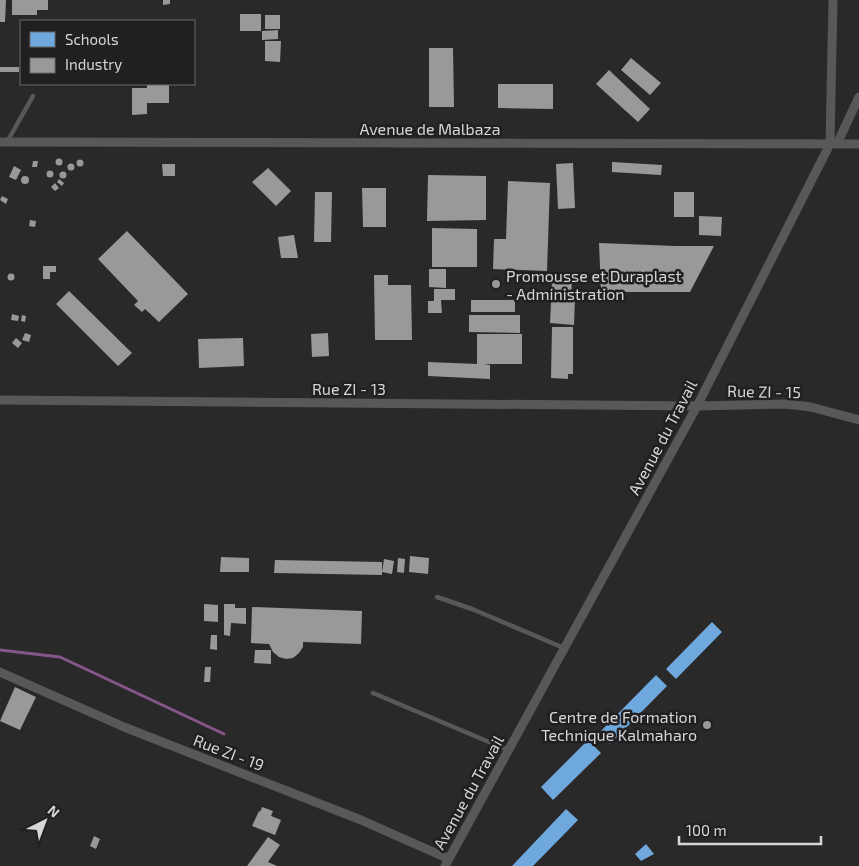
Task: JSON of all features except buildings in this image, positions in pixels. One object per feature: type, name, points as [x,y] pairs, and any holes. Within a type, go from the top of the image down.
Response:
[{"type":"street","name":"Avenue du Travail","points":[[447,862],[697,406],[834,144],[833,0]]},
{"type":"street","points":[[834,144],[859,97]]},
{"type":"street","name":"Avenue de Malbaza","points":[[3,142],[859,144]]},
{"type":"street","name":"Rue ZI - 13","points":[[0,400],[697,406]]},
{"type":"street","name":"Rue ZI - 15","points":[[697,406],[786,404],[811,407],[859,420]]},
{"type":"street","name":"Rue ZI - 19","points":[[0,672],[124,727],[361,820],[447,862]]},
{"type":"lane","points":[[3,142],[33,96]]},
{"type":"lane","points":[[437,598],[472,609],[564,648]]},
{"type":"lane","points":[[373,693],[508,750]]},
{"type":"waterway","points":[[0,650],[60,657],[224,734]]},
{"type":"place","name":"Promousse et Duraplast - Administration","points":[[496,284]]},
{"type":"place","name":"Centre de Formation Technique Kalmaharo","points":[[707,725]]}]
